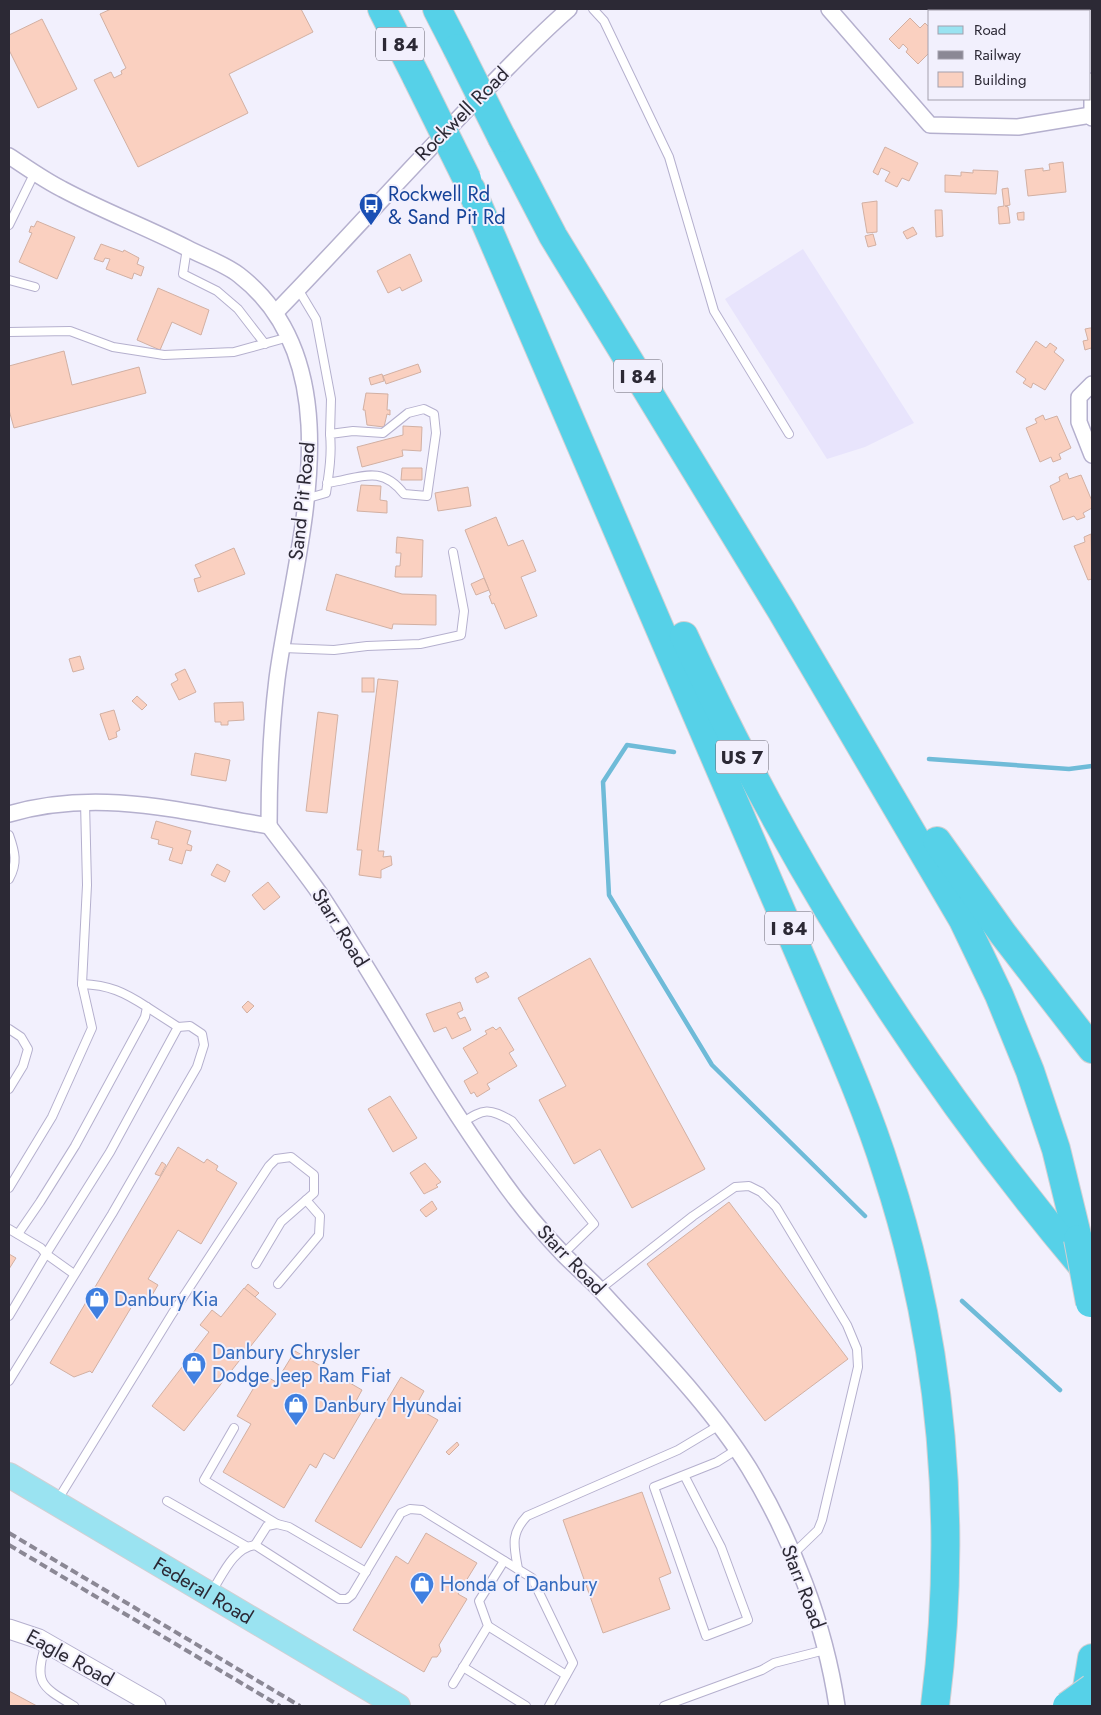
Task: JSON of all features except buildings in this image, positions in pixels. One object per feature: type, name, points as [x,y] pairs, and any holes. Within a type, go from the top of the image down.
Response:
[{"type":"highway","name":"I 84","points":[[382,9],[469,184],[818,997],[864,1106],[888,1174],[910,1253],[925,1324],[941,1440],[945,1495],[946,1568],[943,1631],[935,1706]]},
{"type":"highway","name":"I 84","points":[[437,9],[553,236],[781,610],[937,873],[984,961],[1020,1045],[1048,1122],[1092,1301]]},
{"type":"highway","name":"US 7","points":[[469,184],[572,383],[702,677],[783,833],[857,956],[954,1102],[1020,1190],[1092,1301]]},
{"type":"highway","points":[[781,610],[972,891],[1034,976],[1092,1049]]},
{"type":"highway","points":[[1084,1706],[1092,1658]]},
{"type":"highway","points":[[1067,1706],[1092,1688]]},
{"type":"main road","name":"Federal Road","points":[[9,1475],[398,1706]]},
{"type":"street","name":"Rockwell Road","points":[[276,312],[413,164],[512,63],[569,9]]},
{"type":"street","points":[[829,9],[930,125],[1018,127],[1092,117],[1092,81]]},
{"type":"street","name":"Sand Pit Road","points":[[9,156],[62,189],[151,228],[239,275],[276,312],[289,337],[301,371],[310,438],[306,499],[277,680],[269,782],[269,826]]},
{"type":"street","points":[[1092,384],[1080,397],[1079,422],[1092,455]]},
{"type":"street","points":[[9,814],[37,806],[124,801],[269,826]]},
{"type":"street","name":"Starr Road","points":[[269,826],[320,894],[462,1123],[498,1175],[563,1254],[600,1289],[673,1370],[748,1466],[777,1520],[792,1555],[825,1650],[838,1706]]},
{"type":"street","name":"Eagle Road","points":[[9,1629],[19,1630],[46,1643],[156,1706]]},
{"type":"lane","points":[[593,9],[604,21],[669,158],[714,311],[789,434]]},
{"type":"lane","points":[[9,225],[35,172]]},
{"type":"lane","points":[[187,248],[183,274],[217,291],[238,309],[265,344]]},
{"type":"lane","points":[[9,280],[34,287]]},
{"type":"lane","points":[[298,289],[316,319],[331,399],[330,434],[332,450],[326,494],[306,499]]},
{"type":"lane","points":[[9,332],[70,331],[113,347],[164,355],[234,352],[289,337]]},
{"type":"lane","points":[[327,483],[372,474],[383,477],[399,488],[404,494],[427,496],[436,433],[434,414],[424,409],[408,413],[383,433],[353,431],[330,434]]},
{"type":"lane","points":[[282,648],[334,650],[367,646],[420,644],[461,635],[464,611],[452,552]]},
{"type":"lane","points":[[9,1188],[52,1117],[92,1028],[82,984],[87,885],[86,802]]},
{"type":"lane","points":[[9,835],[16,856],[16,865],[9,878]]},
{"type":"lane","points":[[9,1381],[112,1214],[198,1067],[204,1045],[202,1034],[190,1026],[178,1027],[129,996],[105,985],[82,984]]},
{"type":"lane","points":[[18,1234],[40,1202],[90,1120],[140,1028],[147,1007]]},
{"type":"lane","points":[[9,1316],[110,1152],[178,1027]]},
{"type":"lane","points":[[9,1029],[21,1037],[28,1049],[23,1066],[9,1089]]},
{"type":"lane","points":[[462,1123],[479,1111],[494,1110],[512,1121],[594,1224],[563,1254]]},
{"type":"lane","points":[[56,1503],[172,1314],[276,1158],[290,1158],[314,1175],[314,1193],[281,1222],[256,1264]]},
{"type":"lane","points":[[600,1289],[693,1216],[735,1187],[749,1186],[761,1192],[776,1207],[847,1326],[856,1349],[858,1367],[822,1520],[818,1530],[792,1555]]},
{"type":"lane","points":[[278,1284],[319,1235],[320,1216],[306,1200]]},
{"type":"lane","points":[[9,1229],[41,1248],[46,1254],[74,1274]]},
{"type":"lane","points":[[518,1569],[513,1542],[518,1526],[527,1516],[678,1450],[718,1426]]},
{"type":"lane","points":[[234,1428],[204,1480],[278,1524],[289,1527],[366,1572]]},
{"type":"lane","points":[[684,1475],[721,1547],[748,1620],[706,1636],[654,1487],[716,1462],[736,1450]]},
{"type":"lane","points":[[167,1501],[246,1546]]},
{"type":"lane","points":[[210,1594],[239,1551],[246,1546],[255,1545],[339,1599],[347,1599],[352,1595],[401,1512],[410,1509],[422,1510],[532,1578],[573,1663],[549,1706]]},
{"type":"lane","points":[[255,1545],[267,1526],[278,1524]]},
{"type":"lane","points":[[504,1561],[479,1601],[488,1626],[566,1675]]},
{"type":"lane","points":[[452,1684],[488,1626]]},
{"type":"lane","points":[[46,1643],[40,1662],[39,1677],[50,1692],[74,1706]]},
{"type":"lane","points":[[664,1706],[762,1670],[774,1663],[825,1650]]},
{"type":"lane","points":[[463,1667],[526,1706]]},
{"type":"shaded area","points":[[803,249],[914,423],[865,447],[827,459],[725,299]]},
{"type":"waterway","points":[[674,752],[627,745],[603,782],[609,895],[712,1065],[865,1216]]},
{"type":"waterway","points":[[929,759],[1069,769],[1092,766]]},
{"type":"waterway","points":[[962,1301],[1060,1390]]},
{"type":"railway","points":[[9,1533],[300,1706]]},
{"type":"railway","points":[[9,1545],[280,1706]]},
{"type":"place","name":"Rockwell Rd & Sand Pit Rd","points":[[371,226]]},
{"type":"place","name":"Danbury Kia","points":[[97,1320]]},
{"type":"place","name":"Danbury Chrysler Dodge Jeep Ram Fiat","points":[[194,1385]]},
{"type":"place","name":"Danbury Hyundai","points":[[296,1426]]},
{"type":"place","name":"Honda of Danbury","points":[[422,1605]]}]
